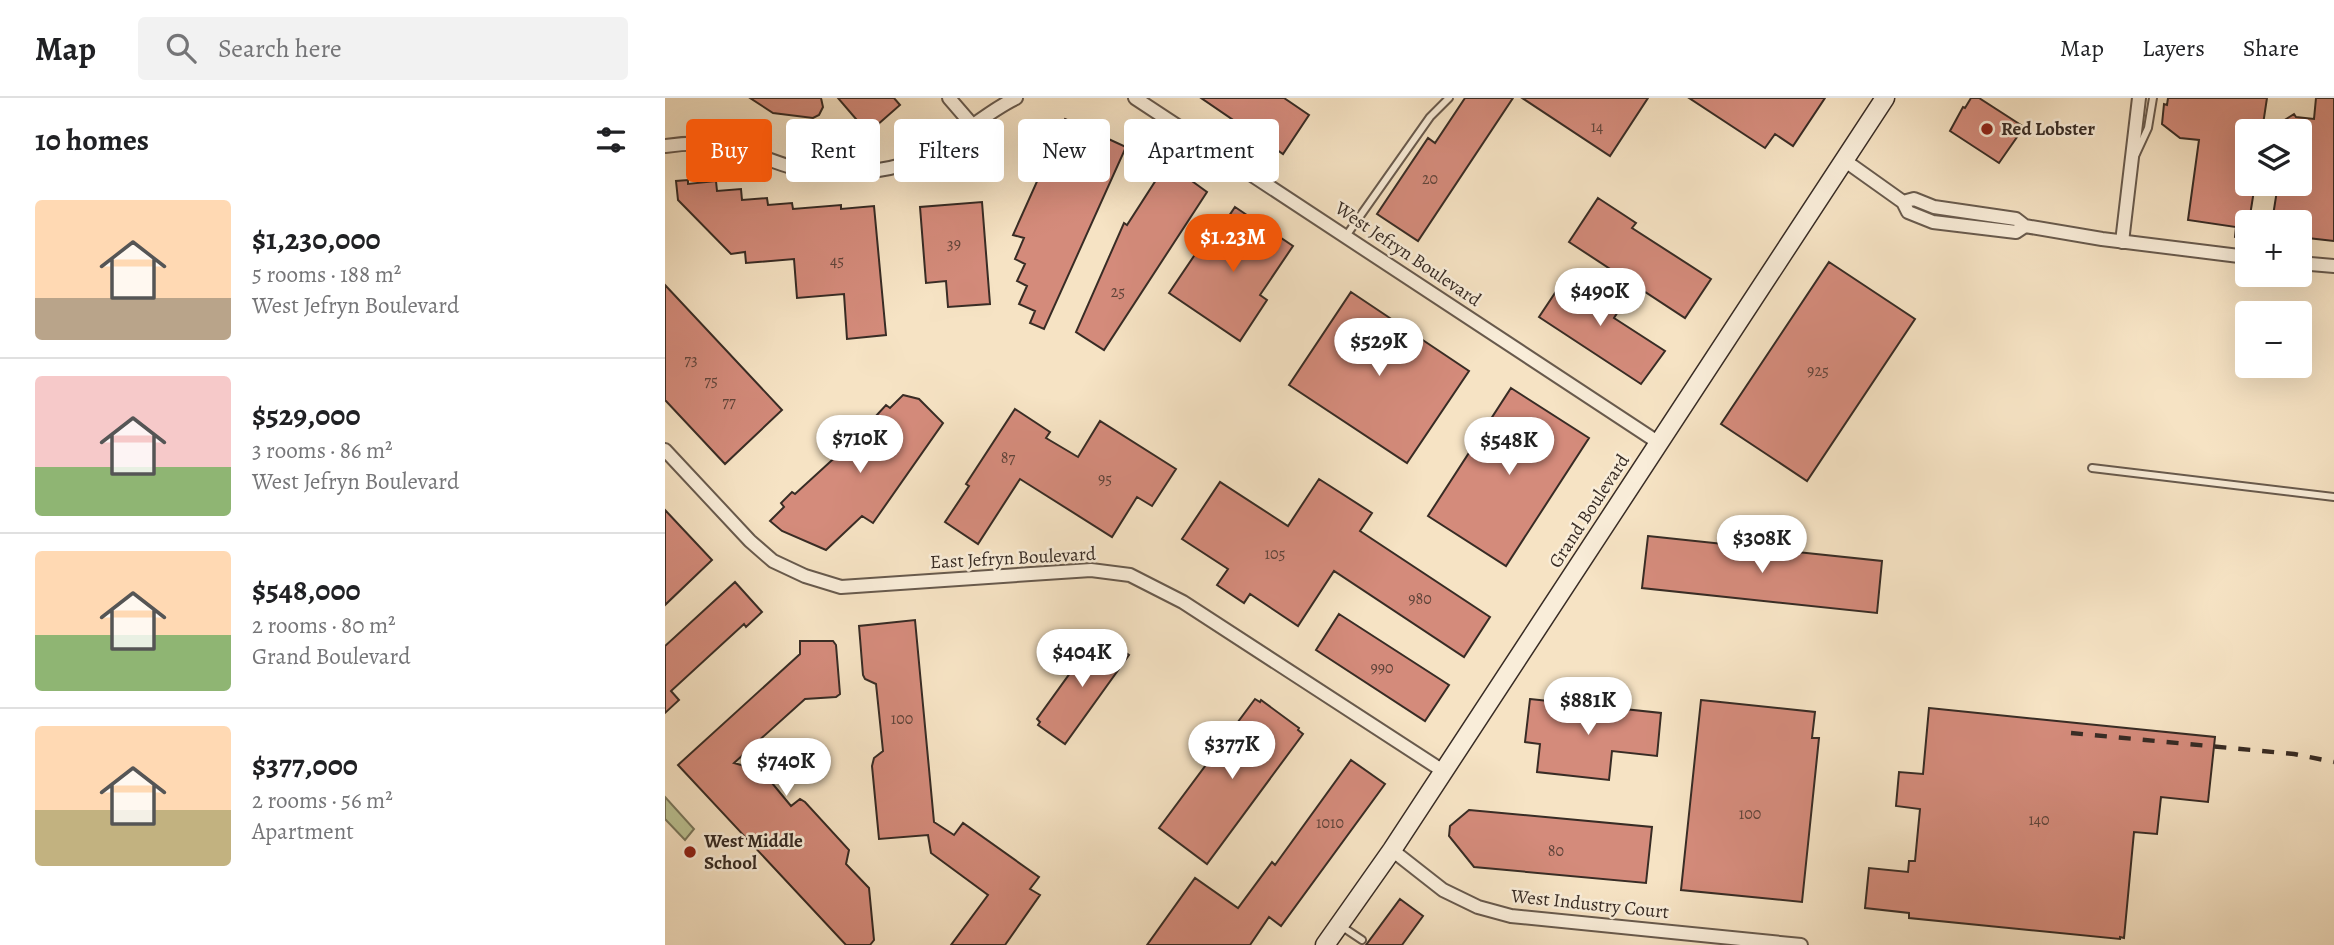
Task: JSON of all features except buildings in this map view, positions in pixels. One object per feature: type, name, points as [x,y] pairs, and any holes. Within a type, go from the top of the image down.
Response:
[{"type":"street","points":[[949,98],[967,119]]},
{"type":"street","points":[[986,119],[1016,98]]},
{"type":"street","name":"West Jefryn Boulevard","points":[[1135,98],[1659,443]]},
{"type":"street","name":"Grand Boulevard","points":[[1325,945],[1392,850],[1885,98]]},
{"type":"street","points":[[2122,242],[2139,98]]},
{"type":"street","points":[[665,146],[699,142],[741,149],[785,165],[815,172],[882,170],[894,167]]},
{"type":"street","points":[[1844,160],[1903,202],[1909,212],[1933,222],[2016,232],[2025,226],[2122,242],[2235,256]]},
{"type":"street","points":[[2312,264],[2334,267]]},
{"type":"street","name":"East Jefryn Boulevard","points":[[665,450],[750,541],[773,561],[805,576],[841,587],[1091,570],[1131,575],[1183,602],[1443,771]]},
{"type":"street","name":"West Industry Court","points":[[1392,850],[1443,890],[1478,907],[1511,916],[1801,945]]},
{"type":"lane","points":[[1346,236],[1430,117],[1449,98]]},
{"type":"lane","points":[[2132,162],[2148,128],[2153,98]]},
{"type":"lane","points":[[2092,468],[2334,497]]},
{"type":"lane","points":[[1339,925],[1362,940]]},
{"type":"green space","points":[[665,797],[694,829],[685,840],[665,819]]},
{"type":"railway","points":[[2071,733],[2294,754],[2334,762]]},
{"type":"place","name":"Red Lobster","points":[[1987,129]]},
{"type":"place","name":"West Middle School","points":[[690,852]]}]
